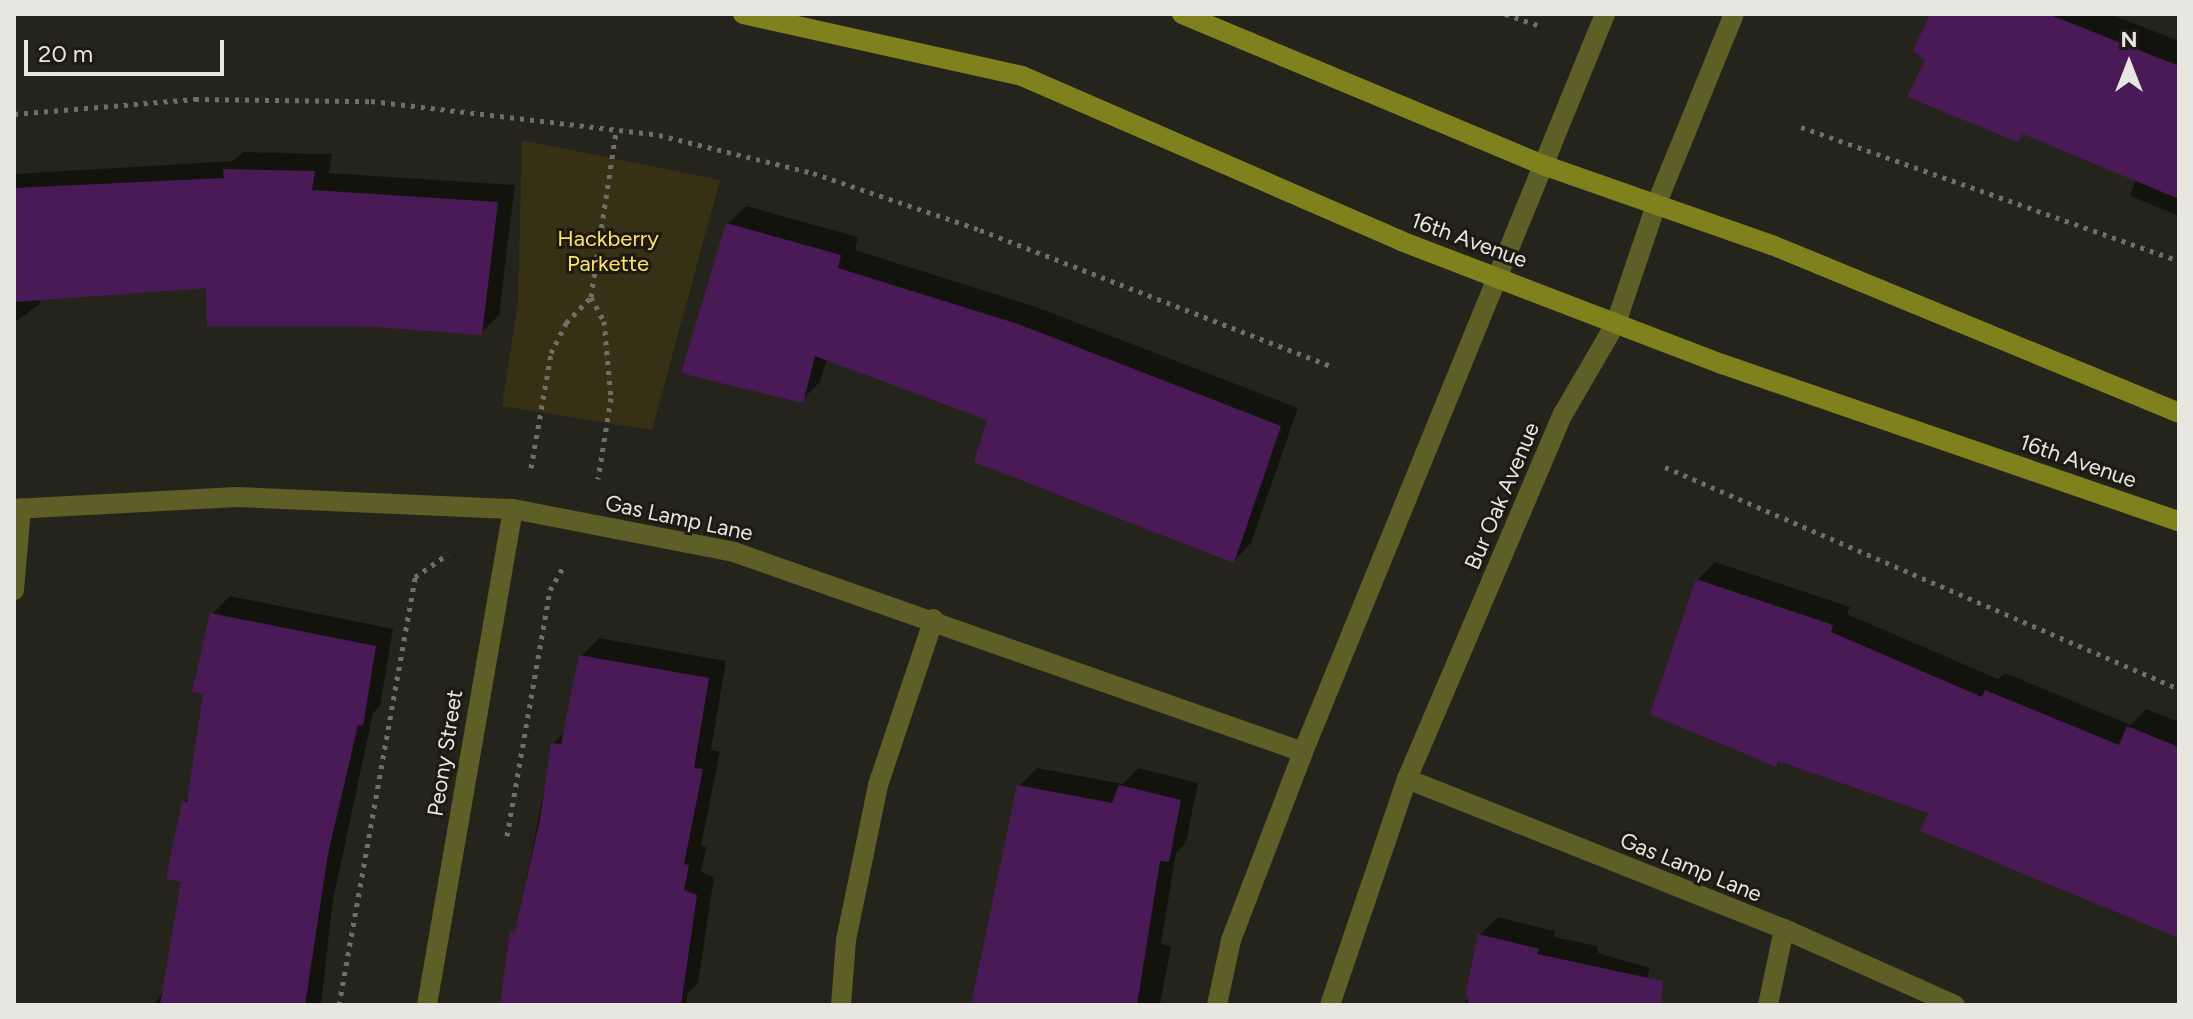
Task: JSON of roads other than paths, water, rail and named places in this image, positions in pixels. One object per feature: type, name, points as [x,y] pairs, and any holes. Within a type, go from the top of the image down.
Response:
[{"type":"main road","name":"16th Avenue","points":[[743,14],[1022,76],[1401,241],[1495,273],[1616,323],[2179,521]]},
{"type":"main road","points":[[1182,14],[1546,166],[1772,245],[2179,413]]},
{"type":"street","points":[[1217,1005],[1231,940],[1303,752],[1495,273],[1546,166],[1605,14]]},
{"type":"street","name":"Bur Oak Avenue","points":[[1330,1005],[1407,779],[1563,414],[1616,323],[1656,205],[1734,14]]},
{"type":"street","name":"Gas Lamp Lane","points":[[17,508],[237,497],[513,509],[587,523],[734,552],[934,619],[1303,752]]},
{"type":"street","points":[[14,590],[17,508]]},
{"type":"street","name":"Peony Street","points":[[427,1005],[513,509]]},
{"type":"street","points":[[841,1005],[846,940],[878,785],[934,619]]},
{"type":"street","name":"Gas Lamp Lane","points":[[1407,779],[1784,929],[1955,1005]]},
{"type":"street","points":[[1768,1005],[1784,929]]},
{"type":"park label","name":"Hackberry Parkette","points":[[608,250]]}]
